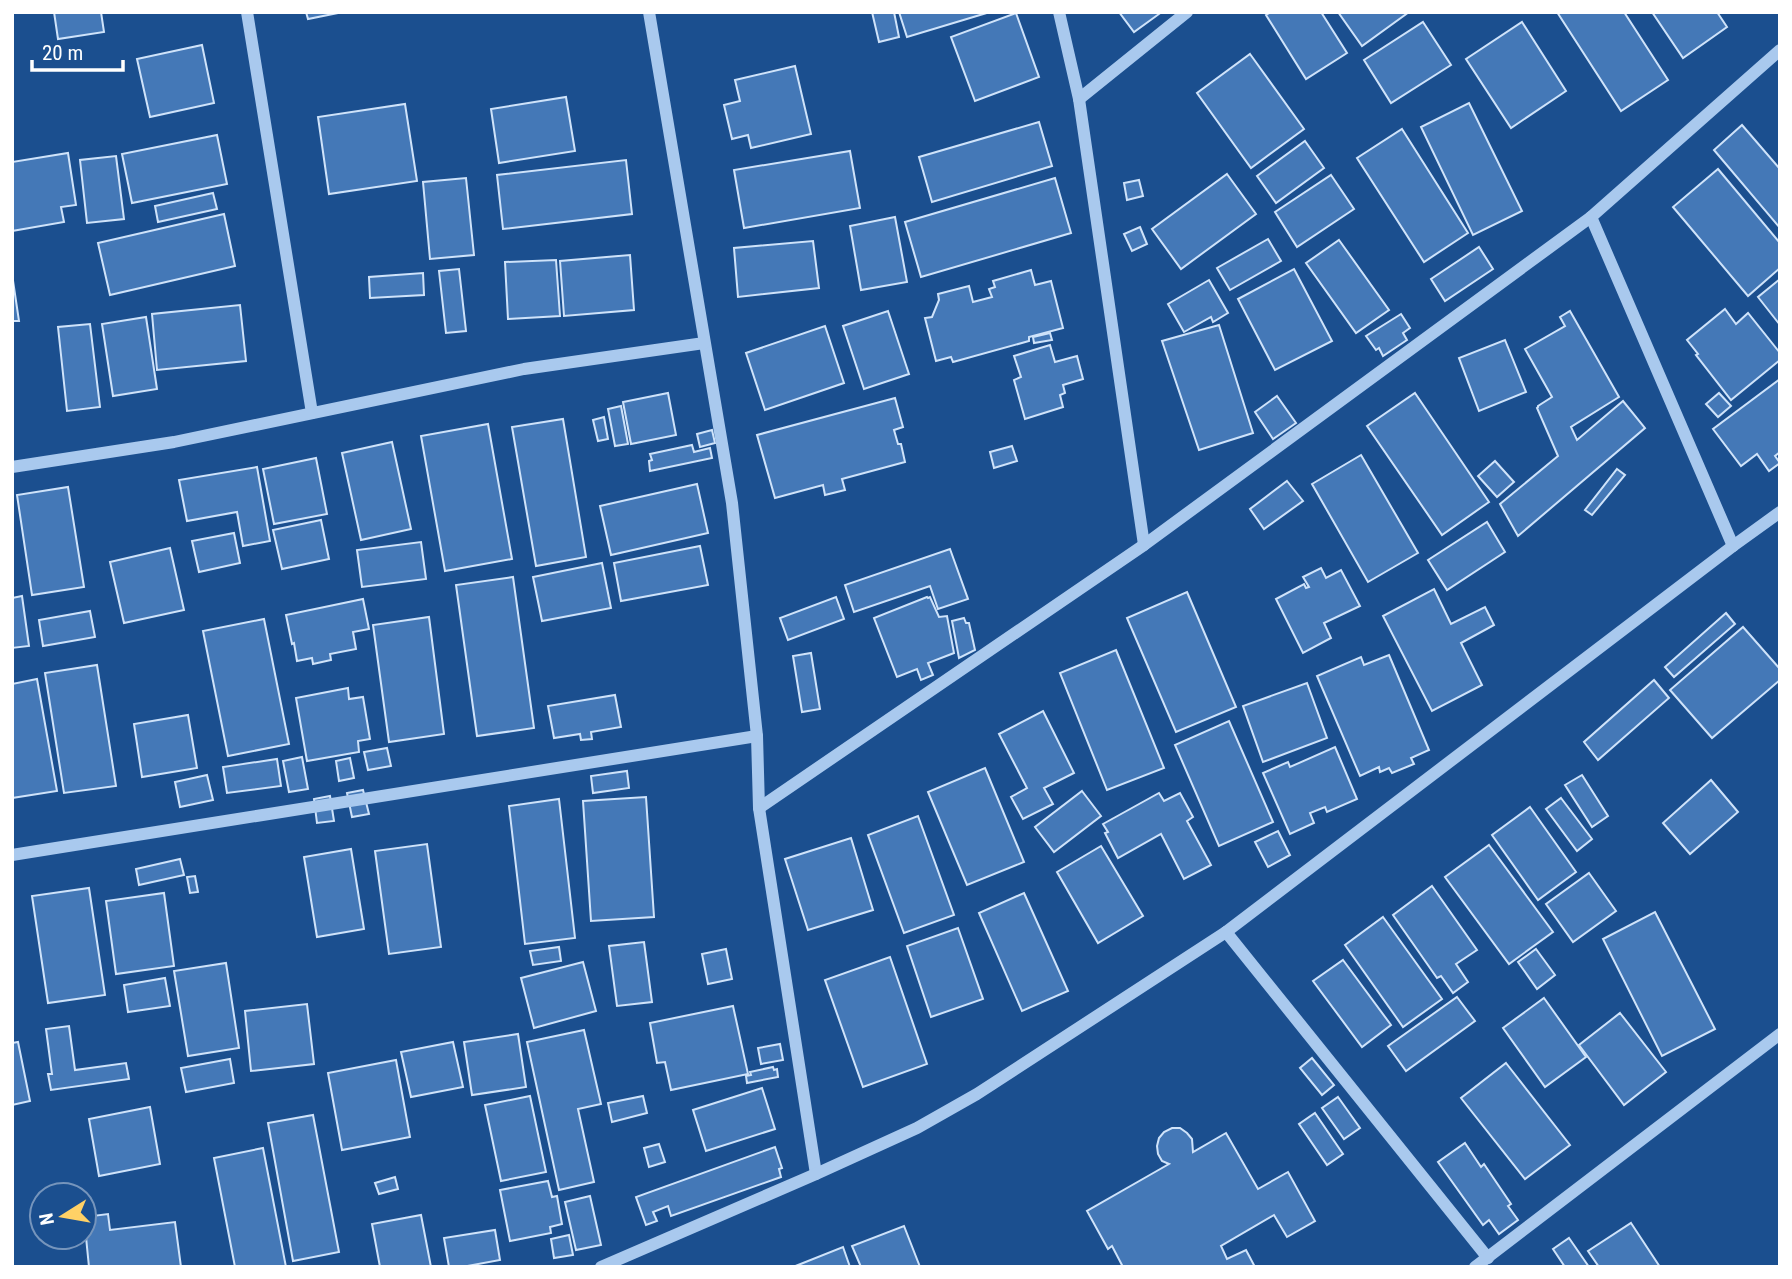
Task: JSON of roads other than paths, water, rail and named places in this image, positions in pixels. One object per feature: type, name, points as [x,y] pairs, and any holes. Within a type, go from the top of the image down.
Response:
[{"type":"street","points":[[247,12],[312,413]]},
{"type":"street","points":[[649,12],[732,503],[757,736],[759,808],[816,1174]]},
{"type":"street","points":[[1059,12],[1079,99],[1144,545]]},
{"type":"street","points":[[1079,99],[1187,12]]},
{"type":"street","points":[[759,808],[1144,545],[1591,217],[1780,50]]},
{"type":"street","points":[[1591,217],[1732,546]]},
{"type":"street","points":[[12,467],[174,442],[524,369],[704,343]]},
{"type":"street","points":[[601,1267],[918,1128],[977,1094],[1226,932],[1780,512]]},
{"type":"street","points":[[12,855],[757,736]]},
{"type":"street","points":[[1226,932],[1488,1258]]},
{"type":"street","points":[[1475,1267],[1780,1034]]}]
